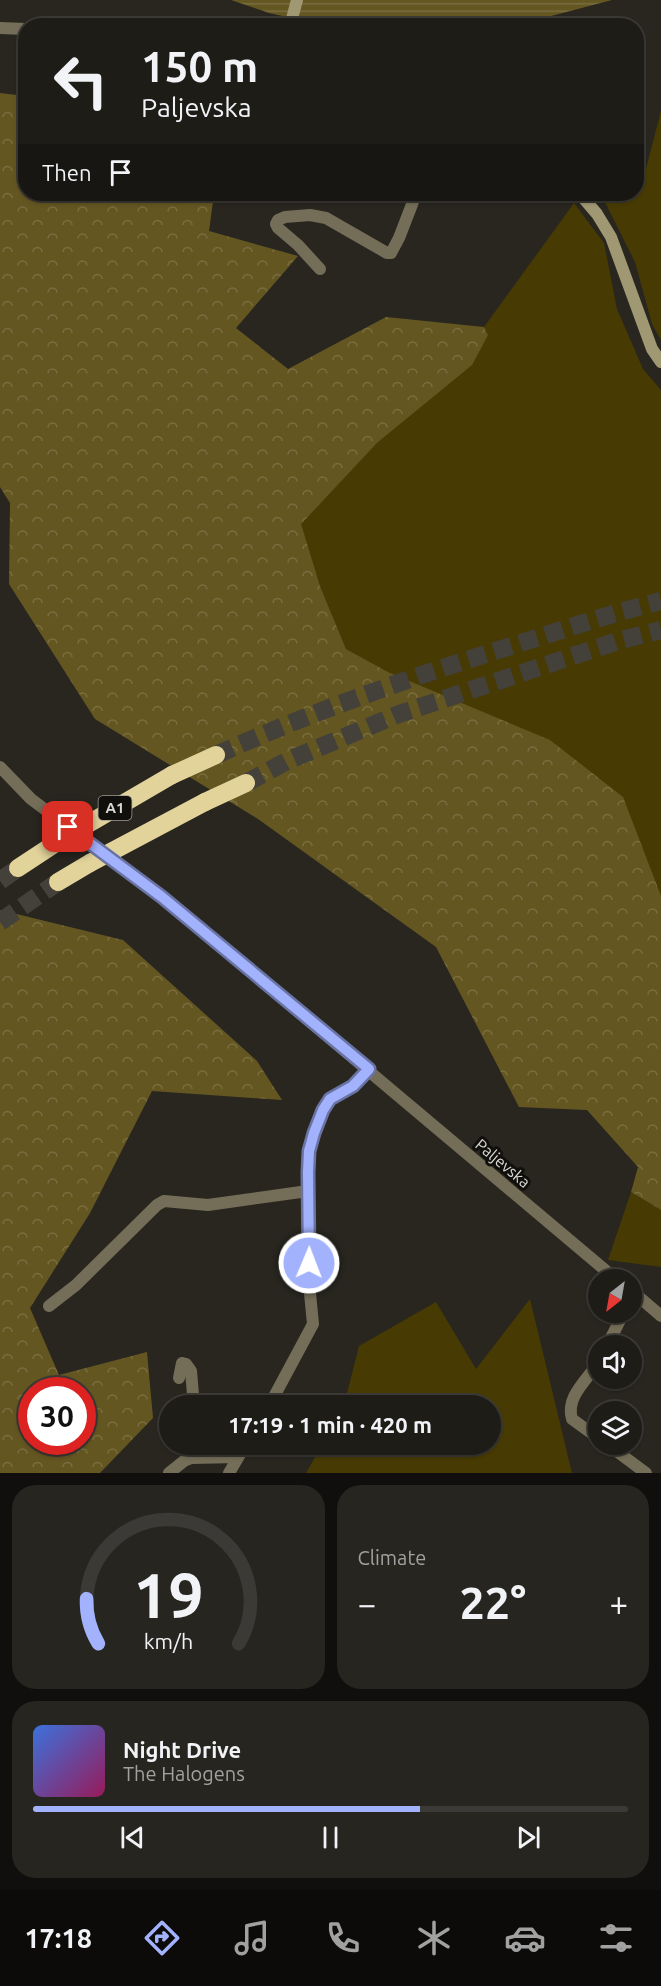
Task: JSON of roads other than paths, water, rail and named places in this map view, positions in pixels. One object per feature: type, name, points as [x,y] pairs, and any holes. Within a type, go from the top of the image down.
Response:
[{"type":"highway","name":"A1","points":[[18,868],[59,841],[172,775],[216,755]]},
{"type":"highway","name":"A1","points":[[58,882],[205,802],[246,783]]},
{"type":"main road","points":[[292,18],[297,0]]},
{"type":"main road","points":[[586,201],[611,237],[652,349],[661,363]]},
{"type":"street","points":[[0,28],[18,29]]},
{"type":"street","points":[[320,269],[298,245],[278,228],[276,224],[278,220],[285,217],[310,215],[326,218],[391,253],[413,201]]},
{"type":"street","name":"Paljevska","points":[[0,767],[31,799],[162,897],[604,1269]]},
{"type":"street","points":[[274,1395],[313,1324],[309,1283],[309,1151],[323,1110],[330,1099],[353,1086],[369,1069]]},
{"type":"street","points":[[48,1306],[76,1285],[157,1205],[164,1201],[208,1205],[308,1191]]},
{"type":"street","points":[[642,1302],[661,1316]]},
{"type":"street","points":[[179,1378],[180,1366],[182,1363],[186,1364],[191,1371],[193,1395]]},
{"type":"street","points":[[588,1376],[576,1393],[570,1408],[572,1419],[588,1431]]},
{"type":"street","points":[[622,1455],[646,1473]]},
{"type":"street","points":[[169,1473],[184,1461],[192,1458],[238,1457],[229,1473]]},
{"type":"tunnel","points":[[216,755],[288,724],[397,683],[622,611],[661,601]]},
{"type":"tunnel","points":[[246,783],[287,761],[399,714],[621,640],[661,630]]},
{"type":"tunnel","points":[[0,881],[18,868]]},
{"type":"tunnel","points":[[0,922],[58,882]]}]
